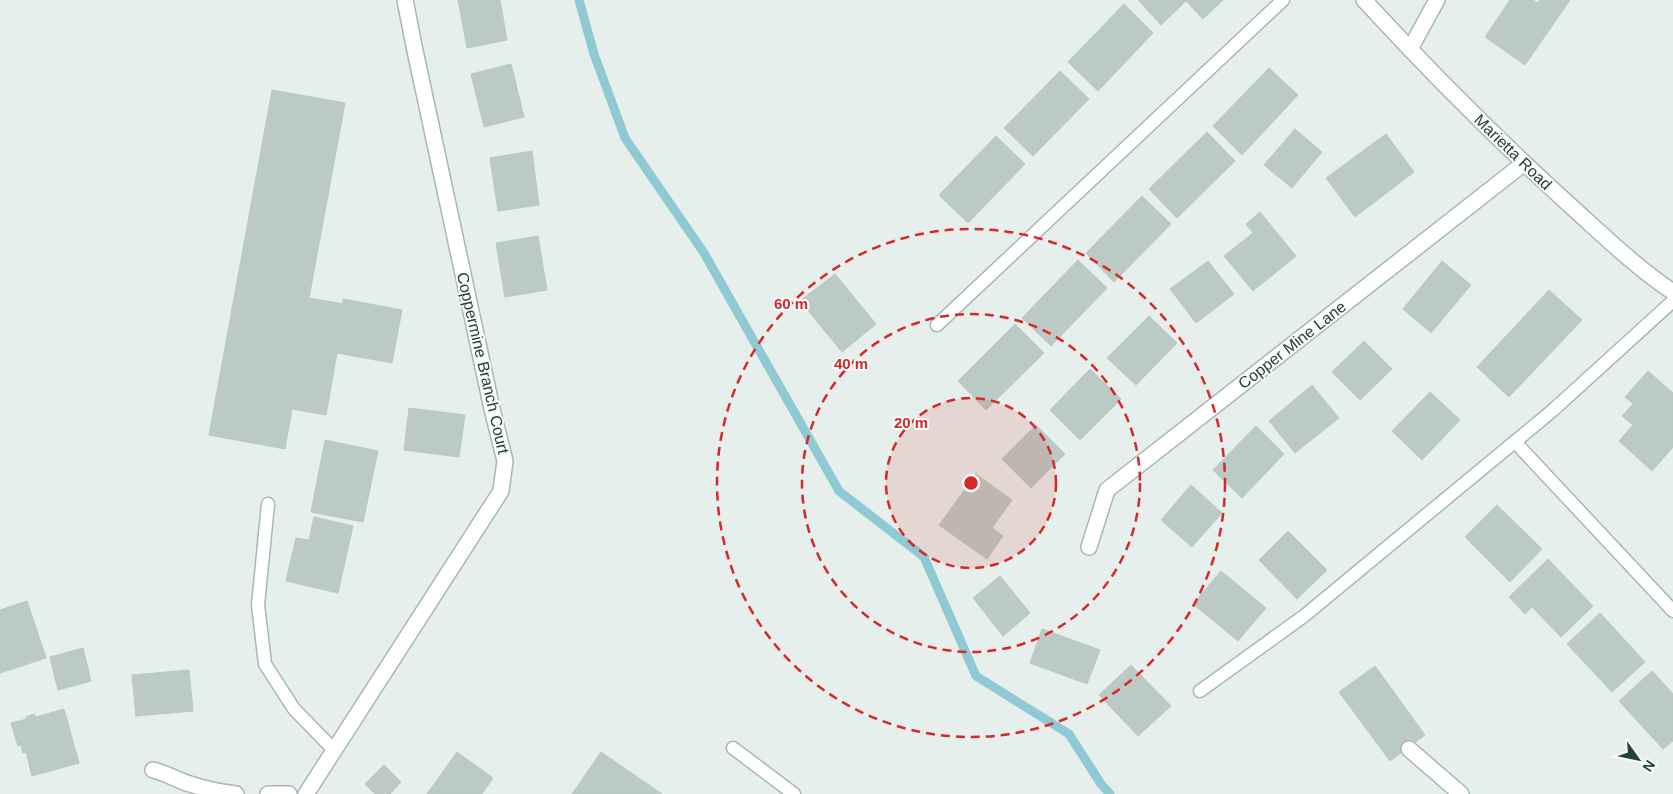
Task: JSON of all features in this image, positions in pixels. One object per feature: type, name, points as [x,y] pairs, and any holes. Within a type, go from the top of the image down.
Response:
[{"type":"street","name":"Coppermine Branch Court","points":[[306,794],[501,491],[505,461],[490,400],[405,0]]},
{"type":"street","name":"Marietta Road","points":[[1364,0],[1524,164],[1646,274],[1673,292]]},
{"type":"street","points":[[1410,49],[1437,0]]},
{"type":"street","name":"Copper Mine Lane","points":[[1089,546],[1106,490],[1524,164]]},
{"type":"street","points":[[1409,749],[1461,794]]},
{"type":"street","points":[[153,770],[189,784],[236,794]]},
{"type":"street","points":[[268,794],[289,794]]},
{"type":"lane","points":[[937,325],[1283,0]]},
{"type":"lane","points":[[1200,691],[1304,616],[1552,411],[1673,301]]},
{"type":"lane","points":[[1515,442],[1673,611]]},
{"type":"lane","points":[[268,504],[258,606],[265,664],[294,709],[334,750]]},
{"type":"lane","points":[[733,748],[794,794]]},
{"type":"building","points":[[458,0],[500,0],[507,40],[467,48]]},
{"type":"building","points":[[1138,0],[1223,0],[1203,19],[1186,1],[1161,25]]},
{"type":"building","points":[[1510,0],[1533,0],[1538,3],[1540,0],[1570,0],[1525,65],[1485,37]]},
{"type":"building","points":[[1124,4],[1153,33],[1098,91],[1068,62]]},
{"type":"building","points":[[511,64],[524,117],[484,127],[471,74]]},
{"type":"building","points":[[1269,68],[1298,95],[1242,155],[1213,126]]},
{"type":"building","points":[[1060,71],[1089,99],[1033,156],[1004,128]]},
{"type":"building","points":[[272,90],[345,103],[309,298],[343,304],[343,299],[402,310],[392,363],[337,353],[326,415],[292,409],[285,449],[209,435]]},
{"type":"building","points":[[1295,129],[1322,152],[1292,188],[1264,165]]},
{"type":"building","points":[[1207,132],[1235,161],[1177,218],[1149,189]]},
{"type":"building","points":[[1386,134],[1414,172],[1355,217],[1326,178]]},
{"type":"building","points":[[996,136],[1025,164],[968,223],[939,195]]},
{"type":"building","points":[[532,151],[539,205],[498,211],[490,158]]},
{"type":"building","points":[[1142,196],[1171,224],[1114,282],[1086,253]]},
{"type":"building","points":[[1260,212],[1296,256],[1253,291],[1224,256],[1253,233],[1246,224]]},
{"type":"building","points":[[538,236],[547,290],[505,297],[496,243]]},
{"type":"building","points":[[1078,260],[1107,288],[1051,346],[1022,318]]},
{"type":"building","points":[[1208,261],[1234,294],[1196,323],[1170,289]]},
{"type":"building","points":[[1442,261],[1471,285],[1431,333],[1403,309]]},
{"type":"building","points":[[835,274],[876,324],[842,352],[800,301]]},
{"type":"building","points":[[1549,290],[1582,320],[1509,397],[1477,367]]},
{"type":"building","points":[[1149,316],[1177,343],[1136,385],[1107,358]]},
{"type":"building","points":[[1015,324],[1044,353],[986,410],[958,381]]},
{"type":"building","points":[[1364,341],[1392,369],[1360,400],[1332,372]]},
{"type":"building","points":[[1090,369],[1121,399],[1080,440],[1050,410]]},
{"type":"building","points":[[1648,371],[1673,393],[1673,447],[1652,471],[1619,441],[1633,425],[1622,416],[1633,404],[1625,397]]},
{"type":"building","points":[[1312,385],[1339,418],[1295,453],[1269,421]]},
{"type":"building","points":[[1430,392],[1460,420],[1422,460],[1392,431]]},
{"type":"building","points":[[409,408],[465,415],[459,457],[404,450]]},
{"type":"building","points":[[1036,425],[1065,454],[1031,488],[1002,459]]},
{"type":"building","points":[[1256,426],[1284,454],[1242,498],[1213,470]]},
{"type":"building","points":[[325,440],[378,451],[363,522],[311,512]]},
{"type":"building","points":[[976,474],[1012,500],[992,528],[1003,536],[987,559],[939,525]]},
{"type":"building","points":[[1191,485],[1222,513],[1192,547],[1161,520]]},
{"type":"building","points":[[1497,505],[1542,549],[1510,582],[1465,537]]},
{"type":"building","points":[[314,517],[353,526],[338,593],[286,581],[296,538],[309,540]]},
{"type":"building","points":[[1288,531],[1327,570],[1297,599],[1259,560]]},
{"type":"building","points":[[1548,559],[1593,606],[1561,637],[1532,607],[1525,614],[1509,597]]},
{"type":"building","points":[[1221,571],[1266,608],[1238,641],[1193,604]]},
{"type":"building","points":[[1000,576],[1030,613],[1003,636],[973,598]]},
{"type":"building","points":[[27,601],[46,658],[0,673],[0,610]]},
{"type":"building","points":[[1600,613],[1645,662],[1612,692],[1567,644]]},
{"type":"building","points":[[1042,629],[1100,650],[1087,684],[1030,663]]},
{"type":"building","points":[[83,648],[91,681],[58,690],[50,657]]},
{"type":"building","points":[[1131,665],[1171,706],[1138,736],[1099,695]]},
{"type":"building","points":[[1375,666],[1425,735],[1390,761],[1339,692]]},
{"type":"building","points":[[189,670],[193,711],[136,716],[132,675]]},
{"type":"building","points":[[1652,671],[1673,694],[1673,741],[1663,749],[1619,701]]},
{"type":"building","points":[[64,709],[79,763],[32,776],[26,752],[23,753],[21,745],[18,746],[11,723],[27,719],[26,717],[34,714],[36,717]]},
{"type":"building","points":[[457,752],[493,778],[482,794],[427,794]]},
{"type":"building","points":[[601,752],[662,794],[572,794]]},
{"type":"building","points":[[384,765],[401,782],[390,794],[375,794],[365,784]]},
{"type":"waterway","points":[[579,0],[594,54],[625,138],[704,253],[839,491],[924,557],[976,676],[1069,734],[1101,784],[1110,794]]}]
